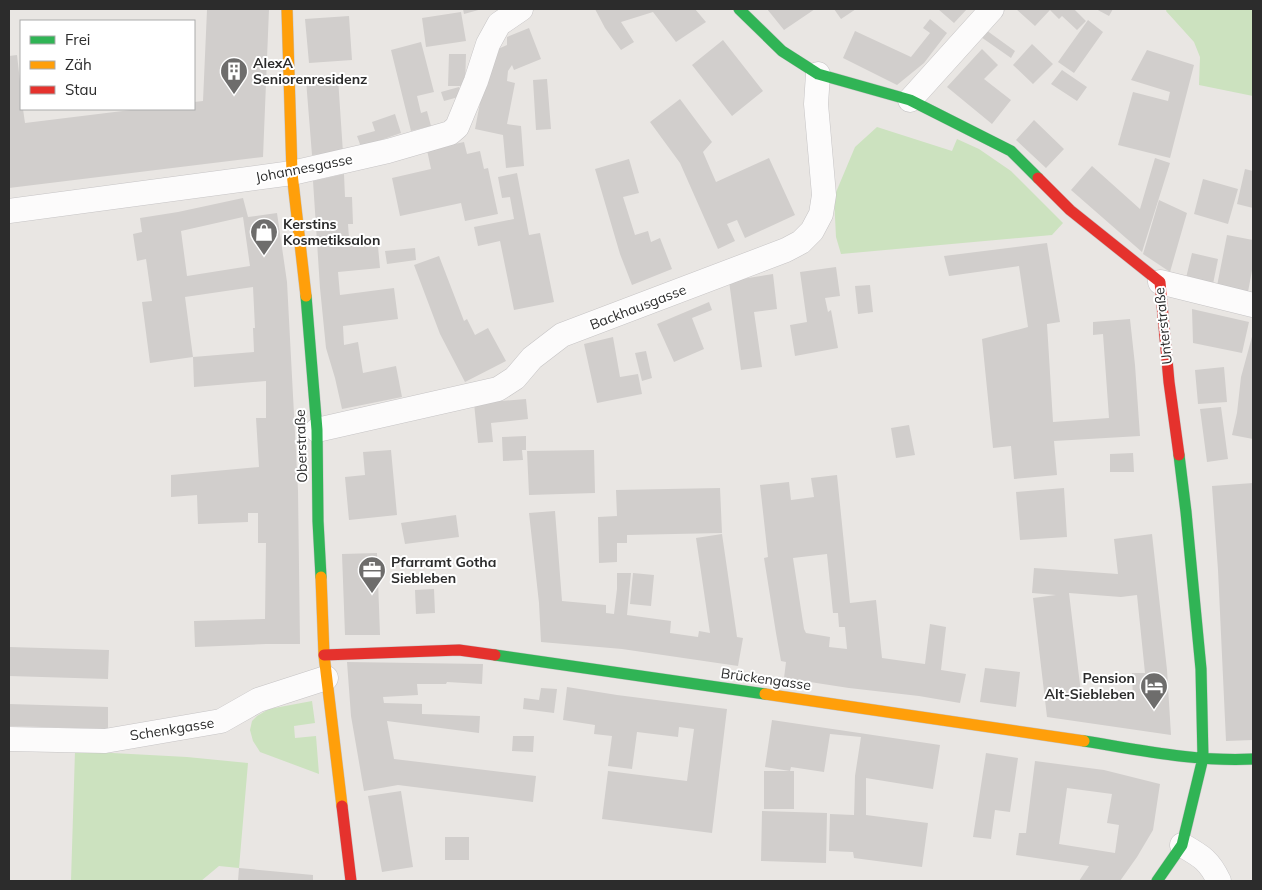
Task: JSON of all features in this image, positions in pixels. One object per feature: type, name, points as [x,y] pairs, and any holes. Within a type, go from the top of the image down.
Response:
[{"type":"street","name":"Oberstraße","points":[[287,9],[292,173],[308,312],[317,430],[318,521],[324,655],[351,881]]},
{"type":"street","name":"Johannesgasse","points":[[9,211],[292,173],[388,151],[450,132],[457,126],[476,81],[488,44],[499,24],[522,9]]},
{"type":"street","name":"Unterstraße","points":[[740,9],[782,51],[818,74],[910,100],[1012,151],[1070,210],[1160,282],[1169,382],[1186,512],[1200,659],[1203,758],[1182,845],[1157,881]]},
{"type":"street","points":[[910,100],[992,9]]},
{"type":"street","name":"Backhausgasse","points":[[317,430],[498,389],[515,378],[532,358],[562,335],[786,250],[801,242],[812,231],[821,214],[824,195],[816,104],[818,74]]},
{"type":"street","points":[[1160,282],[1253,305]]},
{"type":"street","name":"Brückengasse","points":[[324,655],[460,650],[1174,755],[1253,760]]},
{"type":"street","name":"Schenkgasse","points":[[9,739],[105,740],[221,721],[258,700],[326,678]]},
{"type":"street","points":[[1182,845],[1208,861],[1219,881]]},
{"type":"green space","points":[[1167,9],[1253,9],[1253,96],[1199,85],[1200,57],[1194,42],[1166,11]]},
{"type":"green space","points":[[877,127],[952,151],[957,139],[979,149],[1011,171],[1063,223],[1052,235],[841,254],[836,237],[834,197],[855,147]]},
{"type":"green space","points":[[312,701],[315,723],[294,726],[295,738],[316,736],[319,774],[260,752],[253,741],[250,730],[252,721],[269,709]]},
{"type":"green space","points":[[75,751],[187,757],[248,763],[239,868],[219,866],[201,881],[71,881]]},
{"type":"building","name":"AlexA Seniorenresidenz","points":[[269,9],[263,157],[9,188],[9,56],[17,55],[20,81],[20,110],[23,110],[25,123],[131,110],[195,110],[195,102],[203,101],[207,10]]},
{"type":"building","points":[[463,9],[482,9],[464,14]]},
{"type":"building","points":[[595,9],[695,9],[706,22],[676,42],[653,12],[621,22],[634,42],[621,50],[605,28]]},
{"type":"building","points":[[767,9],[815,9],[784,30]]},
{"type":"building","points":[[834,9],[856,9],[841,19]]},
{"type":"building","points":[[938,9],[967,9],[954,23]]},
{"type":"building","points":[[1016,9],[1074,9],[1086,21],[1077,30],[1062,16],[1059,19],[1050,10],[1035,26]]},
{"type":"building","points":[[1096,9],[1113,9],[1109,16]]},
{"type":"building","points":[[461,12],[466,41],[426,47],[422,18]]},
{"type":"building","points":[[349,16],[352,60],[309,63],[305,19]]},
{"type":"building","points":[[930,19],[947,33],[924,63],[897,85],[843,58],[855,31],[911,57],[930,33],[923,28]]},
{"type":"building","points":[[1088,20],[1103,32],[1074,73],[1058,62]]},
{"type":"building","points":[[529,28],[541,59],[514,70],[512,65],[508,71],[507,81],[515,83],[507,124],[521,126],[524,166],[506,168],[503,135],[475,129],[485,77],[498,49],[507,45],[507,37]]},
{"type":"building","points":[[986,30],[1015,51],[1011,58],[981,37]]},
{"type":"building","points":[[723,40],[763,91],[732,116],[692,65]]},
{"type":"building","points":[[421,42],[434,92],[417,96],[421,113],[427,111],[431,126],[411,131],[391,50]]},
{"type":"building","points":[[1032,44],[1053,64],[1033,84],[1013,65]]},
{"type":"building","points":[[982,49],[998,65],[984,79],[1011,100],[992,124],[947,87]]},
{"type":"building","points":[[1147,50],[1194,65],[1170,158],[1118,145],[1133,92],[1168,101],[1170,92],[1131,80]]},
{"type":"building","points":[[449,54],[466,54],[465,86],[448,86]]},
{"type":"building","points":[[1062,70],[1087,87],[1077,101],[1051,84]]},
{"type":"building","points":[[338,78],[343,153],[312,155],[306,80]]},
{"type":"building","points":[[547,79],[551,129],[536,130],[533,80]]},
{"type":"building","points":[[459,87],[462,96],[444,101],[441,92]]},
{"type":"building","points":[[680,99],[712,142],[703,152],[716,182],[769,158],[795,215],[745,238],[737,220],[727,224],[735,241],[718,249],[680,163],[650,122]]},
{"type":"building","points":[[395,114],[401,133],[361,147],[357,136],[375,131],[372,122]]},
{"type":"building","points":[[1034,120],[1064,149],[1046,168],[1016,140]]},
{"type":"building","points":[[464,142],[467,154],[480,151],[484,169],[488,168],[498,214],[465,221],[461,203],[400,216],[392,178],[431,169],[427,150]]},
{"type":"building","points":[[1155,158],[1170,163],[1142,252],[1071,190],[1092,166],[1140,209]]},
{"type":"building","points":[[629,159],[639,193],[623,197],[635,235],[648,231],[651,242],[660,238],[672,269],[632,285],[620,254],[595,169]]},
{"type":"building","points":[[1245,169],[1253,171],[1253,208],[1237,204]]},
{"type":"building","points":[[517,173],[529,235],[540,233],[554,302],[514,310],[500,241],[478,246],[474,227],[514,219],[510,197],[502,198],[498,177]]},
{"type":"building","points":[[344,174],[345,197],[352,197],[353,224],[348,224],[349,238],[377,236],[380,268],[338,272],[340,295],[394,288],[398,319],[343,326],[344,345],[358,342],[363,373],[396,366],[402,397],[342,409],[326,348],[313,181]]},
{"type":"building","points":[[1203,179],[1238,189],[1228,224],[1194,214]]},
{"type":"building","points":[[243,198],[248,217],[277,213],[287,282],[298,490],[300,644],[195,647],[194,621],[265,619],[266,543],[258,543],[258,513],[248,513],[248,522],[198,524],[197,495],[171,497],[171,475],[259,467],[256,418],[266,418],[266,381],[194,387],[193,357],[150,363],[142,302],[152,301],[146,259],[137,261],[133,234],[142,232],[140,218]],"holes":[[[243,217],[250,266],[187,276],[181,231]],[[253,287],[254,352],[193,357],[185,297]]]},
{"type":"building","points":[[1159,200],[1187,213],[1170,272],[1143,254]]},
{"type":"building","points":[[1227,235],[1253,240],[1253,265],[1248,292],[1217,286]]},
{"type":"building","points":[[1047,243],[1060,322],[1047,324],[1053,422],[1109,418],[1103,334],[1093,335],[1093,322],[1130,319],[1140,436],[1054,441],[1057,475],[1014,479],[1011,446],[993,448],[982,339],[1028,327],[1019,266],[949,276],[944,256]]},
{"type":"building","points":[[415,248],[416,260],[387,264],[385,251]]},
{"type":"building","points":[[1192,253],[1218,259],[1213,284],[1186,278]]},
{"type":"building","points":[[439,256],[464,321],[467,319],[475,335],[488,328],[506,361],[465,382],[440,334],[414,265]]},
{"type":"building","points":[[836,267],[840,296],[825,298],[828,312],[831,310],[838,348],[795,356],[790,325],[807,322],[800,272]]},
{"type":"building","points":[[773,274],[777,309],[754,312],[762,367],[741,370],[729,281]]},
{"type":"building","points":[[870,285],[873,312],[858,314],[855,286]]},
{"type":"building","points":[[709,302],[712,310],[692,318],[704,349],[674,362],[657,324]]},
{"type":"building","points":[[1192,309],[1249,322],[1242,353],[1193,343]]},
{"type":"building","points":[[1253,333],[1253,439],[1232,435],[1237,413],[1241,377]]},
{"type":"building","points":[[613,337],[620,377],[638,374],[642,394],[597,403],[584,344]]},
{"type":"building","points":[[646,351],[652,378],[642,381],[635,353]]},
{"type":"building","points":[[1224,367],[1227,402],[1198,404],[1195,370]]},
{"type":"building","points":[[526,399],[528,419],[491,423],[493,442],[478,443],[474,403]]},
{"type":"building","points":[[1221,407],[1228,459],[1207,462],[1200,409]]},
{"type":"building","points":[[909,425],[915,455],[896,458],[891,428]]},
{"type":"building","points":[[526,436],[526,450],[522,450],[523,460],[503,461],[502,437]]},
{"type":"building","points":[[391,450],[397,515],[349,520],[345,477],[365,475],[363,452]]},
{"type":"building","points":[[594,450],[595,493],[529,495],[527,451]]},
{"type":"building","points":[[1133,453],[1134,472],[1110,472],[1110,454]]},
{"type":"building","points":[[837,475],[850,603],[876,600],[882,658],[925,664],[930,624],[946,627],[941,670],[966,674],[960,703],[784,678],[786,662],[781,661],[764,558],[768,557],[760,485],[789,482],[791,500],[814,497],[811,478]],"holes":[[[827,554],[833,613],[838,613],[839,627],[845,627],[847,649],[829,647],[830,637],[806,633],[793,558]]]},
{"type":"building","points":[[1253,483],[1253,740],[1226,741],[1212,486]]},
{"type":"building","points":[[720,488],[722,533],[627,535],[627,543],[617,543],[617,562],[599,563],[598,517],[617,516],[616,490]]},
{"type":"building","points":[[1064,488],[1067,537],[1020,540],[1016,492]]},
{"type":"building","points":[[555,511],[562,601],[606,605],[606,613],[614,614],[617,573],[631,573],[627,615],[671,621],[670,633],[698,637],[699,631],[710,633],[696,538],[722,534],[737,637],[743,638],[738,666],[622,649],[541,642],[539,603],[529,513]]},
{"type":"building","points":[[456,515],[459,537],[405,544],[401,523]]},
{"type":"building","points":[[1152,534],[1167,670],[1171,735],[1047,717],[1033,598],[1056,595],[1032,593],[1034,568],[1118,574],[1114,539]],"holes":[[[1069,593],[1121,597],[1137,595],[1145,673],[1132,673],[1133,701],[1081,693]]]},
{"type":"building","points":[[377,553],[380,635],[345,635],[342,554]]},
{"type":"building","points":[[633,573],[654,575],[651,606],[630,604]]},
{"type":"building","points":[[434,589],[435,613],[416,614],[415,590]]},
{"type":"building","points":[[9,647],[109,650],[108,679],[9,676]]},
{"type":"building","points":[[347,662],[483,664],[482,684],[447,682],[446,684],[417,684],[418,695],[383,697],[384,703],[422,704],[422,714],[480,716],[479,733],[387,721],[394,759],[536,776],[533,802],[398,785],[364,791],[351,716]]},
{"type":"building","points":[[985,668],[1020,672],[1016,707],[980,702]]},
{"type":"building","points":[[567,687],[727,709],[712,833],[602,819],[608,771],[687,781],[694,729],[679,727],[678,737],[637,732],[632,769],[608,766],[612,736],[594,734],[595,725],[563,720]]},
{"type":"building","points":[[541,688],[557,689],[554,713],[523,709],[524,698],[539,700]]},
{"type":"building","points":[[9,704],[108,707],[108,729],[9,726]]},
{"type":"building","points":[[772,720],[940,745],[933,789],[866,778],[866,815],[928,823],[922,867],[854,858],[853,852],[829,851],[830,814],[854,815],[855,776],[861,737],[830,734],[824,772],[791,767],[790,771],[765,767]]},
{"type":"building","points":[[513,736],[534,736],[533,752],[512,751]]},
{"type":"building","points":[[986,753],[1018,758],[1010,812],[995,810],[991,839],[973,837]]},
{"type":"building","points":[[1035,761],[1104,770],[1160,784],[1153,830],[1120,881],[1079,881],[1089,866],[1016,855],[1019,833],[1026,833]],"holes":[[[1067,788],[1112,794],[1107,823],[1119,825],[1115,853],[1059,844]]]},
{"type":"building","points":[[764,771],[794,771],[794,809],[764,809]]},
{"type":"building","points":[[401,791],[413,867],[382,872],[368,796]]},
{"type":"building","points":[[762,811],[827,813],[826,863],[761,861]]},
{"type":"building","points":[[445,837],[469,837],[469,860],[445,860]]},
{"type":"building","points":[[239,868],[313,875],[313,881],[238,881]]},
{"type":"traffic: fast","points":[[739,9],[782,51],[818,74],[910,100],[1011,151],[1038,178]]},
{"type":"traffic: fast","points":[[306,296],[317,430],[321,577]]},
{"type":"traffic: fast","points":[[1157,881],[1182,845],[1203,758],[1201,669],[1179,455]]},
{"type":"traffic: fast","points":[[495,655],[765,694]]},
{"type":"traffic: fast","points":[[1084,741],[1190,757],[1253,759]]},
{"type":"traffic: slow","points":[[287,9],[292,173],[306,296]]},
{"type":"traffic: slow","points":[[321,577],[324,655],[342,806]]},
{"type":"traffic: slow","points":[[765,694],[1084,741]]},
{"type":"traffic: jam","points":[[1038,178],[1070,210],[1160,282],[1169,382],[1179,455]]},
{"type":"traffic: jam","points":[[324,655],[459,650],[495,655]]},
{"type":"traffic: jam","points":[[342,806],[351,881]]},
{"type":"place","name":"AlexA Seniorenresidenz","points":[[234,95]]},
{"type":"place","name":"Kerstins Kosmetiksalon","points":[[264,256]]},
{"type":"place","name":"Pfarramt Gotha Siebleben","points":[[372,594]]},
{"type":"place","name":"Pension Alt-Siebleben","points":[[1154,710]]}]
